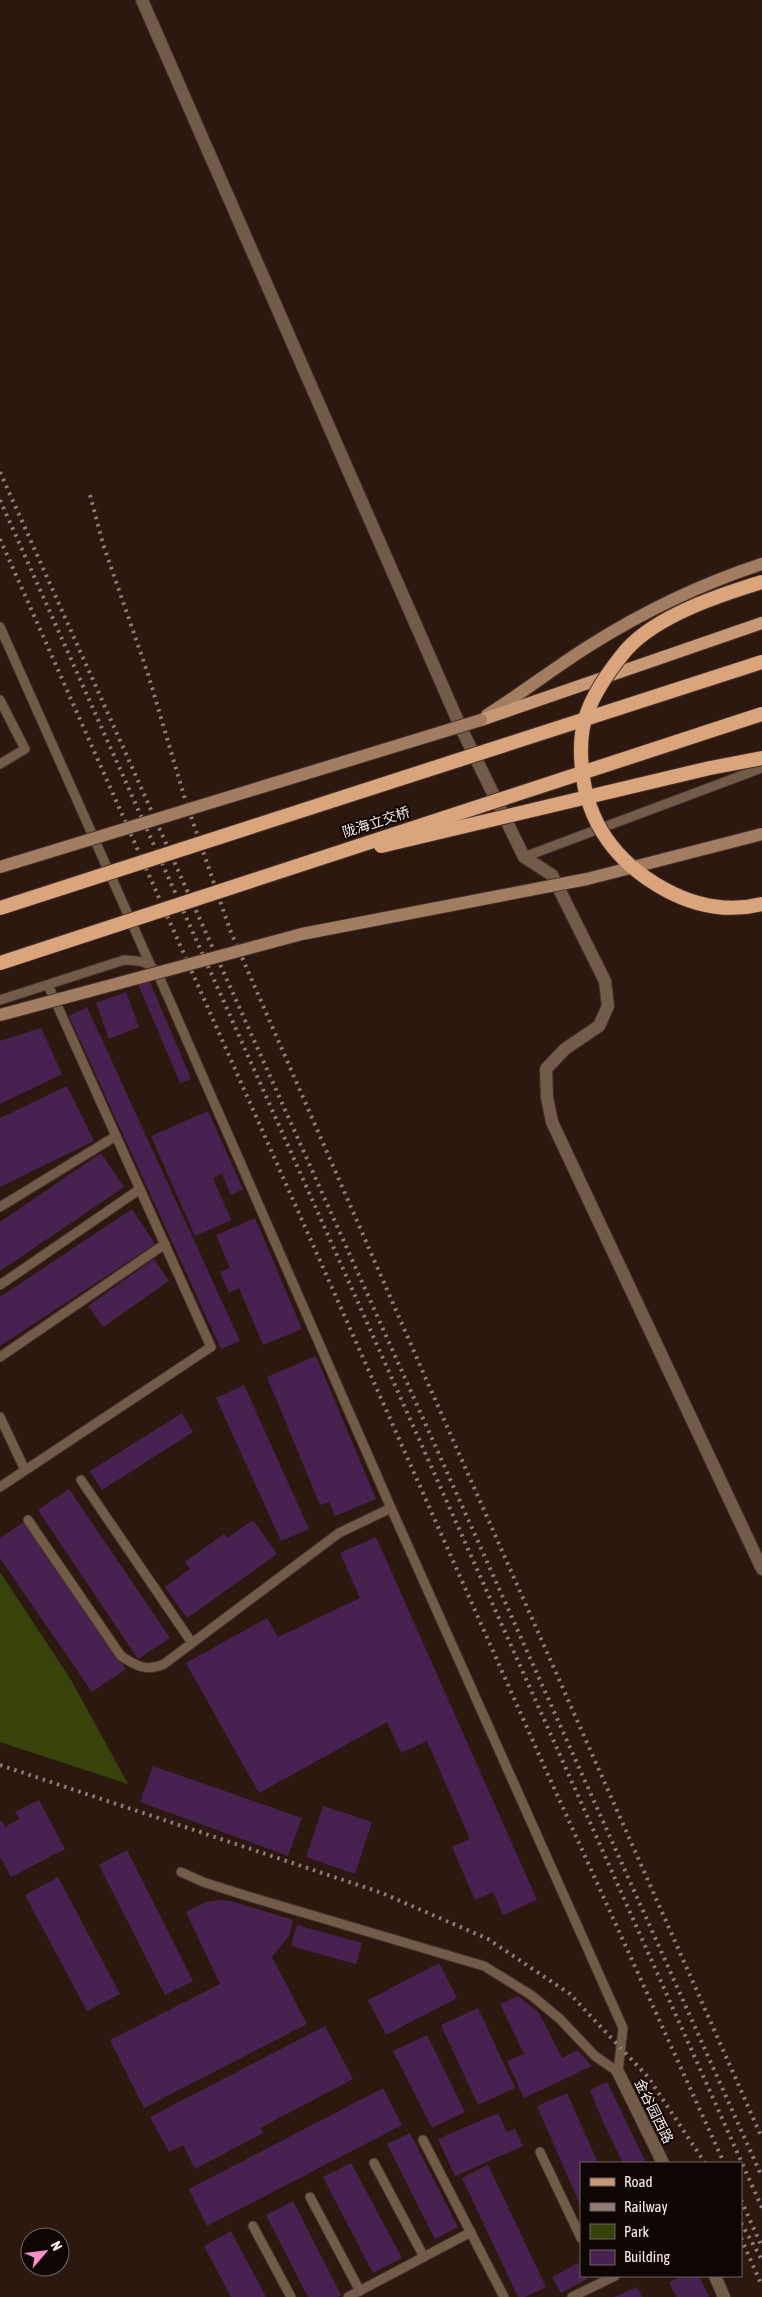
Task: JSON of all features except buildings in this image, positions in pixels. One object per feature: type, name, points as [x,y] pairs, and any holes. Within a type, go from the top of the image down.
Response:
[{"type":"highway","points":[[762,582],[692,607],[659,625],[628,648],[597,692],[587,713],[580,751],[584,790],[591,813],[604,836],[622,859],[655,884],[682,898],[715,908],[744,908],[762,904]]},
{"type":"highway","points":[[0,908],[762,662]]},
{"type":"highway","name":"陇海立交桥","points":[[0,963],[762,714]]},
{"type":"highway","points":[[280,870],[710,768],[762,758]]},
{"type":"main road","points":[[481,720],[589,646],[621,628],[695,588],[762,564]]},
{"type":"main road","points":[[0,868],[481,720],[762,623]]},
{"type":"main road","points":[[0,1015],[302,934],[587,879],[762,834]]},
{"type":"street","points":[[142,0],[461,728],[524,857],[552,874],[605,980],[608,1006],[599,1026],[565,1049],[546,1069],[547,1097],[552,1122],[762,1569]]},
{"type":"street","name":"金谷园西路","points":[[618,2072],[663,2162]]},
{"type":"street","points":[[715,2277],[724,2297]]},
{"type":"lane","points":[[0,627],[150,964],[162,983],[391,1508],[623,2028],[618,2072],[595,2056],[560,2019],[531,1996],[484,1966],[247,1896],[203,1882],[181,1872]]},
{"type":"lane","points":[[0,700],[25,750],[0,764]]},
{"type":"lane","points":[[524,857],[762,768]]},
{"type":"lane","points":[[0,868],[95,840]]},
{"type":"lane","points":[[0,1000],[124,960],[150,964]]},
{"type":"lane","points":[[0,1487],[211,1347],[48,985]]},
{"type":"lane","points":[[0,1207],[116,1136]]},
{"type":"lane","points":[[0,1285],[140,1189]]},
{"type":"lane","points":[[0,1357],[164,1244]]},
{"type":"lane","points":[[0,1417],[25,1470]]},
{"type":"lane","points":[[81,1480],[192,1643]]},
{"type":"lane","points":[[28,1520],[121,1656],[136,1666],[153,1669],[164,1664],[339,1533],[391,1508]]},
{"type":"lane","points":[[423,2140],[504,2297]]},
{"type":"lane","points":[[540,2152],[580,2236]]},
{"type":"lane","points":[[374,2163],[424,2257]]},
{"type":"lane","points":[[310,2197],[360,2291]]},
{"type":"lane","points":[[253,2226],[291,2297]]},
{"type":"lane","points":[[348,2297],[471,2232]]},
{"type":"lane","points":[[572,2297],[600,2279]]},
{"type":"green space","points":[[0,1572],[71,1680],[128,1784],[0,1742]]},
{"type":"railway","points":[[0,472],[762,2177]]},
{"type":"railway","points":[[90,495],[103,544],[148,674],[185,799],[230,930],[426,1379],[762,2138]]},
{"type":"railway","points":[[0,500],[741,2162]]},
{"type":"railway","points":[[0,539],[540,1757],[724,2162]]},
{"type":"railway","points":[[0,1765],[382,1893],[488,1939],[570,1994],[648,2077],[704,2162]]},
{"type":"railway","points":[[742,2163],[762,2208]]},
{"type":"railway","points":[[742,2202],[762,2247]]},
{"type":"railway","points":[[742,2225],[762,2260]]},
{"type":"railway","points":[[742,2240],[762,2286]]}]
